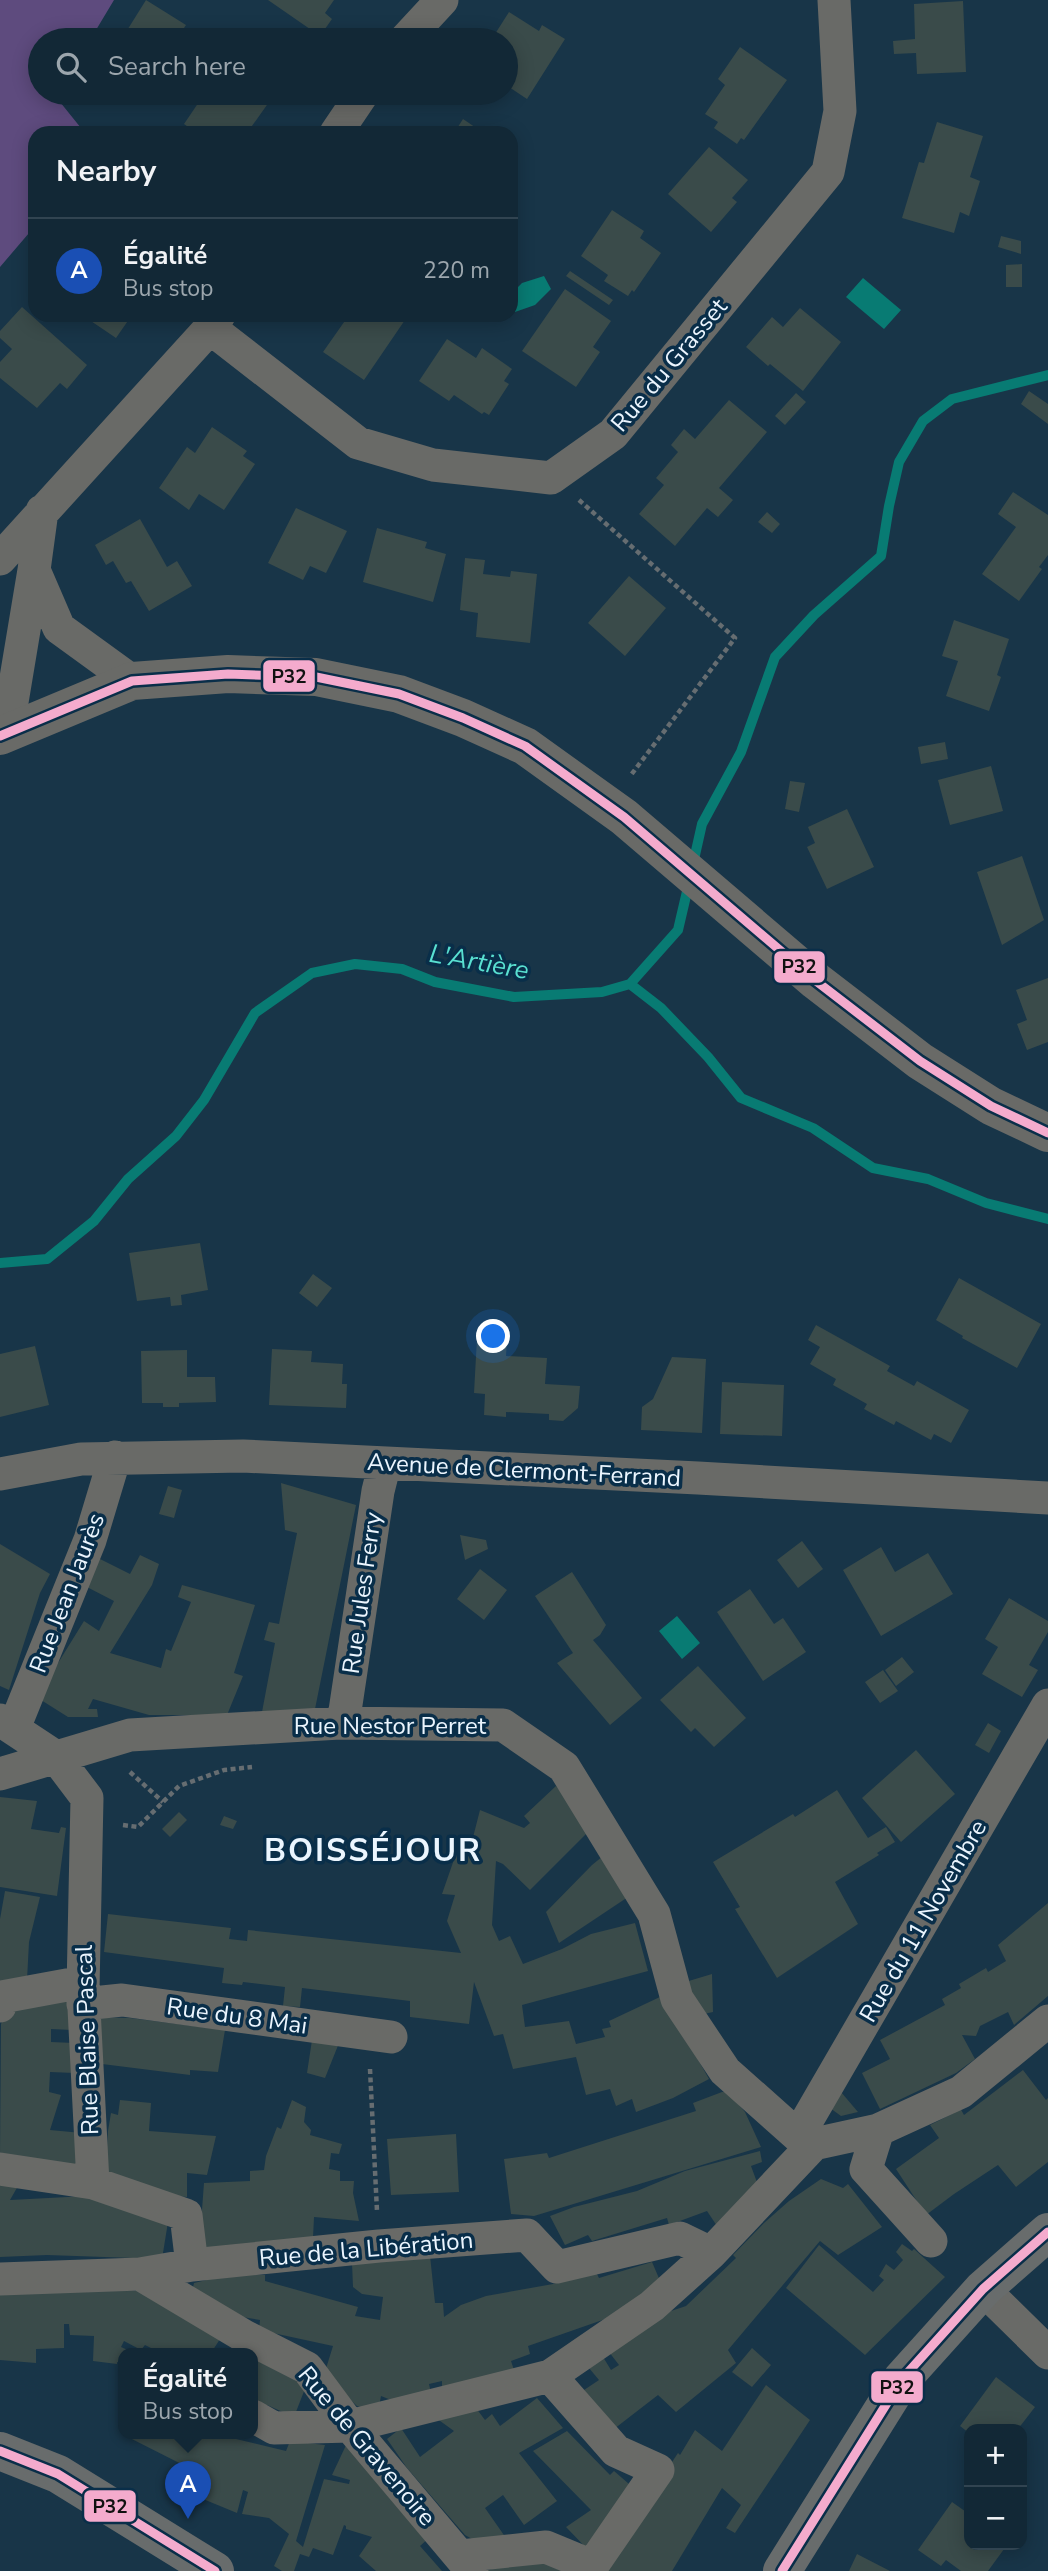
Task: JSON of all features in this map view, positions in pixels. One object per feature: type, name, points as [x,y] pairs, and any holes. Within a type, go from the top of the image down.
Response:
[{"type":"main road","points":[[782,2571],[902,2379],[983,2289],[1048,2232]]},
{"type":"main road","points":[[0,2451],[58,2474],[215,2571]]},
{"type":"street","points":[[416,28],[442,0]]},
{"type":"street","name":"Rue du Grasset","points":[[552,477],[613,434],[828,172],[840,111],[834,0]]},
{"type":"street","points":[[342,126],[355,105]]},
{"type":"street","points":[[0,559],[214,322],[358,443],[433,465],[552,477]]},
{"type":"street","points":[[3,734],[34,570],[42,511]]},
{"type":"street","points":[[34,570],[59,628],[132,681]]},
{"type":"street","points":[[3,734],[132,681],[228,674],[317,677],[399,694],[463,718],[525,746],[608,805],[816,981],[920,1061],[991,1106],[1047,1131]]},
{"type":"street","name":"Rue Jean Jaurès","points":[[7,1724],[90,1540],[115,1457]]},
{"type":"street","name":"Avenue de Clermont-Ferrand","points":[[0,1474],[81,1459],[243,1457],[1048,1498]]},
{"type":"street","name":"Rue Jules Ferry","points":[[340,1723],[345,1711],[378,1491],[385,1463]]},
{"type":"street","name":"Rue du 11 Novembre","points":[[550,2376],[652,2306],[711,2253],[806,2140],[1048,1705]]},
{"type":"street","name":"Rue Nestor Perret","points":[[0,1774],[130,1735],[340,1723],[503,1725],[564,1767],[654,1914],[677,1999],[726,2071],[806,2140]]},
{"type":"street","name":"Rue Blaise Pascal","points":[[7,1724],[56,1757],[88,1798],[83,1993],[93,2183]]},
{"type":"street","name":"Rue du 8 Mai","points":[[0,2006],[2,1997],[83,1993],[380,2036]]},
{"type":"street","points":[[806,2140],[878,2130],[961,2092],[1048,2021]]},
{"type":"street","points":[[878,2130],[866,2169],[931,2241]]},
{"type":"street","points":[[0,2169],[93,2183],[186,2215],[192,2265]]},
{"type":"street","name":"Rue de la Libération","points":[[0,2278],[140,2274],[192,2265],[379,2246],[527,2235],[557,2267],[680,2238],[711,2253]]},
{"type":"street","name":"Rue de Gravenoire","points":[[140,2274],[238,2344]]},
{"type":"street","points":[[983,2289],[1048,2353]]},
{"type":"street","name":"Rue de Gravenoire","points":[[258,2351],[307,2368],[350,2426],[466,2564]]},
{"type":"street","points":[[258,2419],[274,2428],[350,2426],[550,2376],[616,2451],[658,2470],[592,2566],[546,2547],[466,2564]]},
{"type":"path","points":[[552,477],[735,638],[608,805]]},
{"type":"path","points":[[87,1822],[138,1827],[179,1786],[224,1770],[255,1767]]},
{"type":"path","points":[[131,1772],[163,1802]]},
{"type":"path","points":[[379,2246],[380,2036]]},
{"type":"shaded area","points":[[0,0],[114,0],[97,28],[28,28],[28,105],[62,105],[79,126],[28,126],[28,234],[0,267]]},
{"type":"shaded area","points":[[544,276],[551,289],[535,305],[518,311],[518,287],[522,283]]},
{"type":"shaded area","points":[[863,278],[901,310],[884,329],[846,297]]},
{"type":"shaded area","points":[[677,1616],[700,1643],[682,1659],[659,1631]]},
{"type":"building","points":[[146,0],[186,25],[184,28],[128,28]]},
{"type":"building","points":[[268,0],[334,0],[325,13],[332,19],[326,28],[308,28]]},
{"type":"building","points":[[963,1],[966,72],[917,74],[916,53],[894,54],[893,41],[915,39],[914,4]]},
{"type":"building","points":[[509,12],[539,31],[542,25],[565,39],[527,99],[518,93],[518,28],[499,28]]},
{"type":"building","points":[[740,47],[787,80],[744,140],[741,138],[737,144],[714,128],[718,122],[705,114],[725,85],[718,79]]},
{"type":"building","points":[[197,105],[267,105],[252,126],[184,124]]},
{"type":"building","points":[[463,119],[473,126],[458,126]]},
{"type":"building","points":[[937,122],[983,136],[970,177],[980,181],[969,216],[960,212],[954,233],[902,218],[919,162],[924,163]]},
{"type":"building","points":[[709,147],[748,180],[732,198],[737,202],[711,232],[668,194]]},
{"type":"building","points":[[612,210],[644,231],[640,238],[661,253],[634,292],[632,290],[628,296],[604,281],[608,275],[581,256]]},
{"type":"building","points":[[1001,236],[1021,241],[1021,254],[998,247]]},
{"type":"building","points":[[1022,264],[1022,287],[1006,287],[1006,265]]},
{"type":"building","points":[[570,271],[613,300],[609,305],[566,276]]},
{"type":"building","points":[[565,289],[611,321],[593,347],[600,352],[576,387],[522,351]]},
{"type":"building","points":[[22,307],[28,312],[28,322],[39,322],[87,365],[67,389],[60,383],[37,408],[0,378],[0,362],[12,349],[0,338],[0,331]]},
{"type":"building","points":[[800,308],[841,342],[803,391],[746,347],[772,317],[783,327]]},
{"type":"building","points":[[92,322],[127,322],[116,338]]},
{"type":"building","points":[[344,322],[404,322],[364,380],[323,352]]},
{"type":"building","points":[[447,339],[476,358],[482,348],[512,369],[504,381],[509,384],[489,415],[484,412],[482,414],[454,395],[449,401],[419,381]]},
{"type":"building","points":[[1029,391],[1048,404],[1048,424],[1021,404]]},
{"type":"building","points":[[796,393],[806,402],[785,425],[775,416]]},
{"type":"building","points":[[729,400],[767,432],[719,488],[733,500],[718,517],[707,508],[675,546],[639,514],[664,485],[656,478],[678,452],[671,445],[684,429],[695,439]]},
{"type":"building","points":[[212,427],[247,451],[243,456],[255,464],[224,510],[199,494],[189,510],[159,488],[187,447],[195,453]]},
{"type":"building","points":[[1013,492],[1048,515],[1048,555],[1039,567],[1042,569],[1019,601],[982,574],[1016,527],[998,514]]},
{"type":"building","points":[[296,508],[347,531],[326,573],[310,566],[303,580],[268,563]]},
{"type":"building","points":[[767,512],[780,524],[772,533],[758,522]]},
{"type":"building","points":[[140,519],[167,567],[177,561],[192,586],[149,611],[131,581],[126,583],[113,561],[106,565],[95,545]]},
{"type":"building","points":[[377,528],[427,542],[425,548],[446,554],[433,602],[363,582]]},
{"type":"building","points":[[465,558],[485,560],[483,574],[510,577],[511,571],[537,574],[530,643],[476,637],[478,613],[460,610]]},
{"type":"building","points":[[629,576],[666,608],[625,656],[588,623]]},
{"type":"building","points":[[954,620],[1009,639],[997,675],[1001,677],[989,711],[946,696],[958,661],[942,656]]},
{"type":"building","points":[[945,742],[948,759],[921,764],[918,747]]},
{"type":"building","points":[[991,766],[1003,811],[950,825],[938,780]]},
{"type":"building","points":[[790,781],[805,783],[799,812],[785,809]]},
{"type":"building","points":[[847,809],[874,867],[827,889],[807,847],[815,843],[808,827]]},
{"type":"building","points":[[1022,856],[1044,920],[1002,945],[977,872]]},
{"type":"building","points":[[1048,978],[1048,1042],[1027,1050],[1017,1024],[1027,1020],[1016,990]]},
{"type":"building","points":[[200,1243],[208,1290],[181,1295],[182,1305],[171,1306],[170,1297],[137,1301],[129,1253]]},
{"type":"building","points":[[313,1274],[332,1288],[317,1307],[299,1293]]},
{"type":"building","points":[[959,1278],[1041,1324],[1017,1368],[962,1338],[963,1336],[936,1320]]},
{"type":"building","points":[[816,1325],[890,1366],[887,1371],[914,1386],[917,1381],[969,1410],[951,1443],[934,1434],[931,1440],[896,1421],[894,1425],[864,1409],[867,1404],[833,1385],[836,1379],[810,1364],[820,1347],[808,1340]]},
{"type":"building","points":[[477,1338],[507,1340],[506,1356],[547,1358],[545,1384],[580,1386],[578,1408],[563,1421],[549,1420],[549,1414],[506,1412],[506,1417],[484,1415],[485,1394],[474,1393]]},
{"type":"building","points":[[35,1346],[49,1405],[0,1417],[0,1354]]},
{"type":"building","points":[[272,1349],[312,1351],[311,1362],[343,1364],[342,1384],[347,1384],[346,1408],[269,1405]]},
{"type":"building","points":[[187,1350],[187,1377],[215,1377],[216,1402],[179,1403],[179,1407],[163,1407],[163,1403],[142,1403],[141,1351]]},
{"type":"building","points":[[672,1357],[706,1359],[702,1433],[641,1430],[642,1407],[653,1399]]},
{"type":"building","points":[[722,1382],[784,1385],[782,1436],[720,1434]]},
{"type":"building","points":[[281,1483],[356,1505],[314,1714],[262,1712],[275,1643],[264,1640],[269,1622],[279,1624],[297,1533],[285,1530]]},
{"type":"building","points":[[168,1486],[182,1490],[174,1518],[159,1514]]},
{"type":"building","points":[[460,1535],[486,1540],[488,1549],[465,1560]]},
{"type":"building","points":[[802,1541],[823,1569],[798,1588],[777,1560]]},
{"type":"building","points":[[0,1544],[50,1574],[40,1593],[9,1690],[0,1686]]},
{"type":"building","points":[[881,1547],[895,1572],[928,1553],[953,1594],[881,1636],[843,1570]]},
{"type":"building","points":[[140,1555],[159,1564],[152,1585],[110,1653],[161,1668],[166,1649],[171,1651],[191,1602],[178,1597],[182,1585],[255,1605],[234,1673],[243,1676],[227,1715],[149,1715],[93,1699],[88,1709],[97,1709],[98,1717],[68,1717],[41,1700],[50,1676],[84,1621],[99,1631],[114,1601],[83,1585],[98,1558],[130,1574]]},
{"type":"building","points":[[480,1569],[507,1590],[484,1620],[457,1599]]},
{"type":"building","points":[[572,1572],[606,1625],[593,1640],[642,1698],[610,1725],[557,1663],[573,1653],[535,1596]]},
{"type":"building","points":[[750,1589],[774,1624],[783,1618],[806,1652],[763,1681],[717,1612]]},
{"type":"building","points":[[1009,1598],[1048,1621],[1048,1632],[1029,1665],[1038,1670],[1022,1697],[982,1674],[998,1647],[985,1639]]},
{"type":"building","points":[[902,1657],[914,1672],[896,1686],[885,1670]]},
{"type":"building","points":[[698,1666],[746,1718],[714,1747],[695,1728],[691,1732],[660,1700]]},
{"type":"building","points":[[883,1670],[898,1691],[880,1703],[865,1682]]},
{"type":"building","points":[[988,1723],[1001,1731],[989,1753],[975,1745]]},
{"type":"building","points":[[916,1750],[955,1794],[901,1842],[862,1798]]},
{"type":"building","points":[[556,1786],[592,1828],[530,1890],[503,1864],[496,1861],[492,1925],[499,1941],[510,1936],[523,1964],[591,1934],[635,1923],[648,1971],[522,2005],[525,2027],[569,2021],[576,2044],[605,2037],[602,2029],[611,2027],[609,2021],[662,1996],[709,2079],[673,2098],[636,2112],[632,2099],[616,2106],[610,2089],[586,2095],[576,2057],[513,2069],[503,2034],[494,2036],[474,1982],[469,2024],[410,2017],[410,2001],[302,1988],[300,2007],[283,2006],[285,1987],[243,1982],[242,1985],[222,1983],[224,1968],[104,1952],[108,1914],[231,1928],[229,1939],[247,1941],[248,1930],[461,1953],[447,1921],[455,1895],[442,1894],[458,1848],[469,1853],[480,1810],[524,1828],[530,1823],[524,1816]]},
{"type":"building","points":[[837,1790],[868,1838],[886,1827],[895,1842],[835,1882],[858,1924],[777,1978],[735,1909],[740,1907],[713,1862],[793,1814],[795,1817]]},
{"type":"building","points":[[0,1797],[37,1801],[31,1829],[59,1833],[61,1827],[66,1828],[57,1896],[0,1887]]},
{"type":"building","points":[[179,1812],[187,1820],[170,1837],[162,1829]]},
{"type":"building","points":[[224,1816],[237,1821],[233,1829],[220,1825]]},
{"type":"building","points":[[608,1852],[631,1895],[559,1943],[546,1912]]},
{"type":"building","points":[[5,1891],[40,1897],[29,1942],[27,1980],[0,1983],[0,1919]]},
{"type":"building","points":[[1048,1903],[1048,1996],[1014,2025],[1008,2012],[980,2026],[976,2036],[962,2035],[975,2059],[956,2073],[880,2109],[862,2073],[890,2059],[880,2040],[945,2005],[942,1999],[961,1988],[959,1984],[986,1968],[988,1972],[1006,1961],[998,1945]]},
{"type":"building","points":[[712,1974],[713,2012],[695,2016],[682,1983]]},
{"type":"building","points":[[68,1998],[72,2030],[51,2029],[51,2042],[74,2043],[75,2073],[50,2072],[49,2092],[61,2095],[50,2130],[82,2133],[79,2166],[3,2156],[0,2153],[1,2024],[6,2013]]},
{"type":"building","points":[[92,2017],[130,2018],[225,2030],[218,2072],[190,2070],[190,2075],[94,2063]]},
{"type":"building","points":[[312,2040],[339,2043],[325,2078],[307,2073]]},
{"type":"building","points":[[1023,2070],[1046,2100],[1048,2098],[1048,2162],[1016,2187],[998,2165],[926,2215],[896,2169],[939,2138],[930,2125],[954,2113],[959,2106],[964,2115]]},
{"type":"building","points":[[728,2092],[745,2112],[761,2147],[534,2216],[511,2214],[504,2159],[547,2153],[549,2158],[696,2111],[693,2103]]},
{"type":"building","points":[[841,2092],[858,2112],[841,2116],[830,2108]]},
{"type":"building","points":[[120,2100],[151,2103],[149,2131],[216,2136],[207,2175],[187,2173],[187,2197],[166,2195],[105,2180],[111,2113],[118,2115]]},
{"type":"building","points":[[292,2100],[306,2107],[304,2122],[311,2130],[310,2135],[342,2144],[339,2154],[331,2153],[329,2169],[340,2171],[340,2181],[354,2181],[353,2193],[359,2221],[314,2217],[313,2238],[206,2248],[201,2223],[204,2183],[250,2181],[250,2171],[264,2170],[266,2156],[277,2127],[281,2129]]},
{"type":"building","points":[[456,2134],[459,2192],[391,2195],[387,2139]]},
{"type":"building","points":[[760,2151],[762,2162],[751,2166],[758,2185],[719,2229],[707,2211],[669,2225],[667,2218],[592,2241],[588,2235],[565,2245],[550,2216],[637,2191],[685,2171]]},
{"type":"building","points":[[0,2174],[22,2179],[10,2200],[87,2196],[168,2222],[162,2259],[47,2255],[0,2257]]},
{"type":"building","points":[[821,2179],[843,2188],[848,2184],[882,2227],[838,2255],[820,2241],[728,2350],[736,2363],[676,2412],[658,2395],[614,2429],[584,2390],[599,2380],[589,2368],[603,2357],[611,2370],[619,2365],[609,2352],[665,2313],[686,2306],[736,2258],[733,2255],[764,2223],[789,2201]]},
{"type":"building","points":[[902,2244],[912,2251],[914,2249],[945,2277],[865,2355],[786,2288],[819,2245],[873,2292],[884,2280],[879,2276],[886,2264],[894,2270],[903,2260],[896,2252]]},
{"type":"building","points":[[429,2246],[435,2303],[443,2303],[444,2317],[461,2305],[486,2296],[553,2284],[594,2268],[599,2278],[652,2262],[661,2283],[614,2316],[528,2346],[530,2354],[511,2361],[514,2370],[442,2391],[442,2381],[429,2384],[431,2393],[401,2404],[381,2396],[378,2412],[357,2406],[324,2375],[333,2346],[259,2330],[260,2320],[212,2312],[190,2300],[194,2283],[231,2274],[265,2275],[265,2281],[358,2307],[355,2316],[380,2320],[383,2297],[362,2294],[353,2287],[352,2263]]},
{"type":"building","points":[[0,2285],[140,2291],[222,2336],[214,2348],[151,2348],[145,2345],[137,2348],[124,2341],[121,2347],[123,2348],[118,2348],[117,2364],[93,2361],[94,2336],[70,2335],[69,2324],[64,2324],[64,2348],[36,2349],[36,2363],[0,2360]]},
{"type":"building","points":[[752,2348],[771,2365],[752,2387],[732,2372]]},
{"type":"building","points":[[258,2354],[279,2362],[308,2381],[294,2417],[267,2405],[264,2414],[258,2411]]},
{"type":"building","points":[[996,2377],[1035,2407],[1022,2424],[964,2424],[964,2429],[960,2426]]},
{"type":"building","points":[[766,2385],[810,2420],[735,2533],[726,2528],[741,2505],[722,2488],[672,2571],[608,2571],[668,2468],[678,2453],[680,2455],[695,2430],[722,2451]]},
{"type":"building","points":[[537,2398],[563,2428],[519,2453],[557,2501],[524,2525],[503,2495],[485,2508],[506,2538],[472,2539],[465,2535],[407,2468],[387,2439],[401,2428],[420,2457],[454,2431],[436,2418],[476,2408],[485,2420],[492,2414],[500,2426]]},
{"type":"building","points":[[567,2431],[610,2475],[614,2471],[636,2490],[590,2552],[566,2527],[591,2510],[533,2451]]},
{"type":"building","points":[[132,2439],[236,2439],[286,2451],[290,2441],[325,2445],[296,2541],[303,2547],[324,2479],[349,2484],[350,2480],[332,2475],[348,2441],[430,2537],[420,2546],[442,2571],[376,2571],[359,2556],[372,2537],[346,2529],[344,2525],[333,2555],[313,2548],[309,2557],[300,2554],[294,2571],[282,2571],[274,2566],[289,2534],[269,2518],[242,2514],[248,2492],[243,2490],[237,2513],[203,2499],[205,2491],[192,2484],[197,2472]]},
{"type":"building","points":[[952,2502],[964,2510],[964,2550],[1003,2550],[988,2571],[961,2571],[946,2560],[941,2566],[918,2550]]},
{"type":"building","points":[[857,2554],[890,2571],[849,2571]]},
{"type":"building","points":[[537,2560],[562,2571],[482,2571]]},
{"type":"waterway","points":[[693,864],[702,824],[741,752],[775,657],[814,615],[881,556],[899,462],[923,421],[952,399],[1048,375]]},
{"type":"waterway","points":[[630,984],[678,930],[689,883]]},
{"type":"waterway","name":"L'Artière","points":[[0,1263],[47,1259],[94,1221],[128,1179],[176,1136],[204,1100],[255,1013],[312,973],[355,964],[402,969],[435,982],[514,997],[602,992],[630,984]]},
{"type":"waterway","name":"L'Artière","points":[[630,984],[661,1008],[708,1057],[741,1098],[813,1128],[873,1168],[928,1179],[986,1203],[1048,1219]]},
{"type":"transit line","name":"P32","points":[[0,736],[132,681],[228,674],[316,677],[399,694],[463,718],[525,746],[624,817],[816,981],[920,1061],[991,1106],[1048,1133]]},
{"type":"transit line","name":"P32","points":[[782,2571],[902,2379],[983,2289],[1048,2232]]},
{"type":"transit line","name":"P32","points":[[0,2451],[58,2474],[215,2571]]},
{"type":"place","name":"Égalité","points":[[188,2519]]},
{"type":"district","name":"BOISSÉJOUR","points":[[373,1850]]}]
